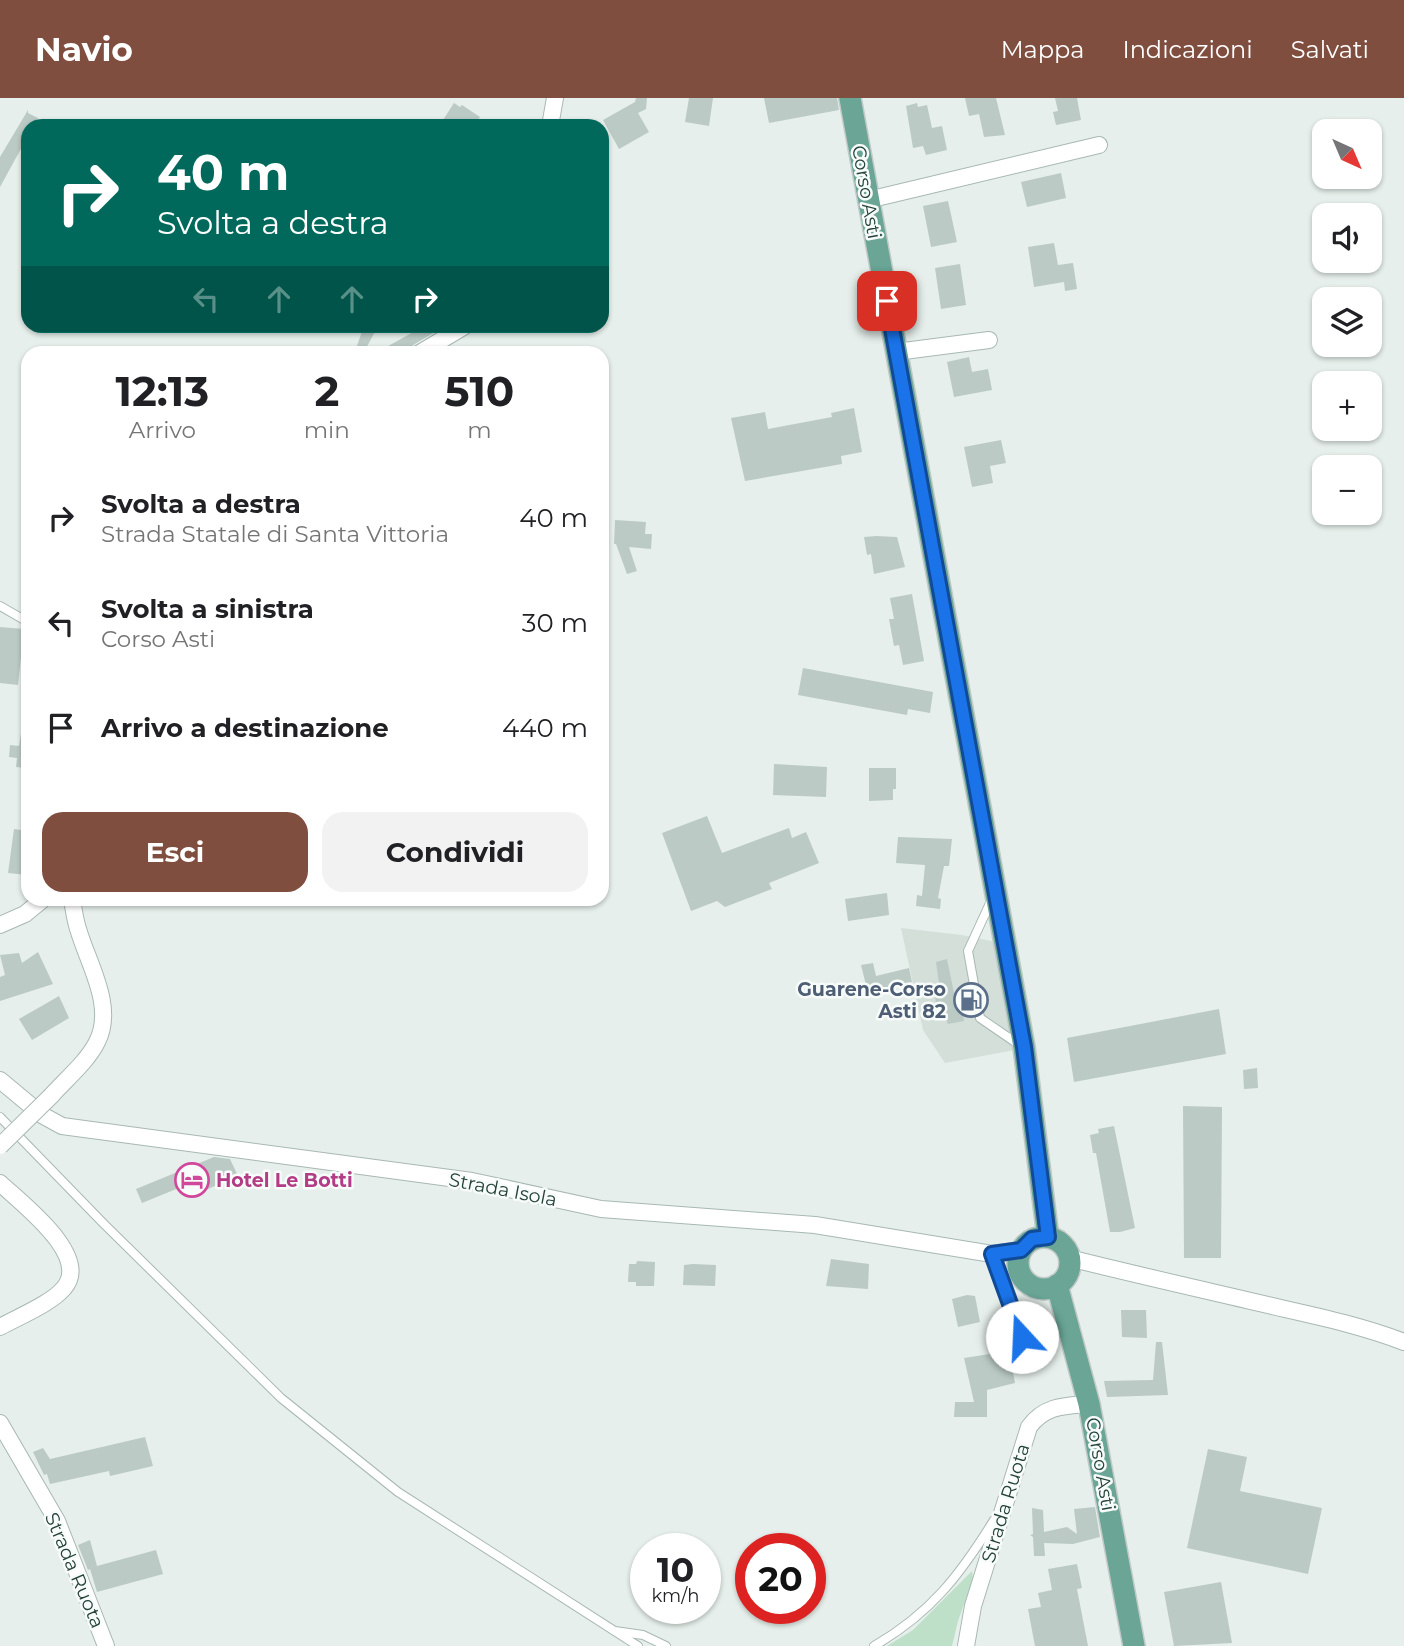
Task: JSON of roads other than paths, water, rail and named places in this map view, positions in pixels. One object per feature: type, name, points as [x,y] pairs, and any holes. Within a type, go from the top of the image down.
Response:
[{"type":"main road","name":"Corso Asti","points":[[850,98],[1024,1047],[1048,1237]]},
{"type":"main road","points":[[1048,1237],[1062,1244],[1069,1258],[1067,1273],[1057,1285],[1041,1289],[1026,1282],[1018,1267],[1021,1250],[1032,1239],[1048,1237]]},
{"type":"main road","name":"Corso Asti","points":[[1057,1285],[1089,1404],[1134,1646]]},
{"type":"street","points":[[552,119],[555,98]]},
{"type":"street","points":[[868,200],[1099,145]]},
{"type":"street","points":[[431,346],[453,333]]},
{"type":"street","points":[[896,352],[989,340]]},
{"type":"street","points":[[0,925],[34,906]]},
{"type":"street","points":[[0,1146],[51,1096],[90,1054],[99,1040],[103,1024],[103,1001],[78,929],[73,906]]},
{"type":"street","name":"Strada Isola","points":[[0,1080],[42,1115],[62,1126],[472,1181],[601,1209],[815,1225],[992,1254],[1021,1250]]},
{"type":"street","points":[[0,1182],[56,1238],[68,1253],[72,1270],[69,1279],[58,1293],[0,1327]]},
{"type":"street","points":[[1069,1258],[1329,1318],[1404,1342]]},
{"type":"street","name":"Strada Ruota","points":[[966,1646],[973,1606],[1029,1427],[1038,1415],[1054,1407],[1089,1404]]},
{"type":"street","name":"Strada Ruota","points":[[0,1423],[57,1521],[106,1646]]},
{"type":"lane","points":[[0,606],[21,618]]},
{"type":"lane","points":[[995,892],[968,951],[980,1017],[1024,1047]]},
{"type":"lane","points":[[0,1117],[113,1234],[281,1398],[398,1492],[638,1646]]},
{"type":"lane","points":[[992,1254],[1022,1337]]},
{"type":"lane","points":[[874,1646],[905,1628],[945,1592],[1006,1499]]},
{"type":"lane","points":[[612,1630],[643,1635],[666,1646]]},
{"type":"place","name":"Guarene-Corso Asti 82","points":[[971,1000]]},
{"type":"place","name":"Hotel Le Botti","points":[[192,1180]]}]
